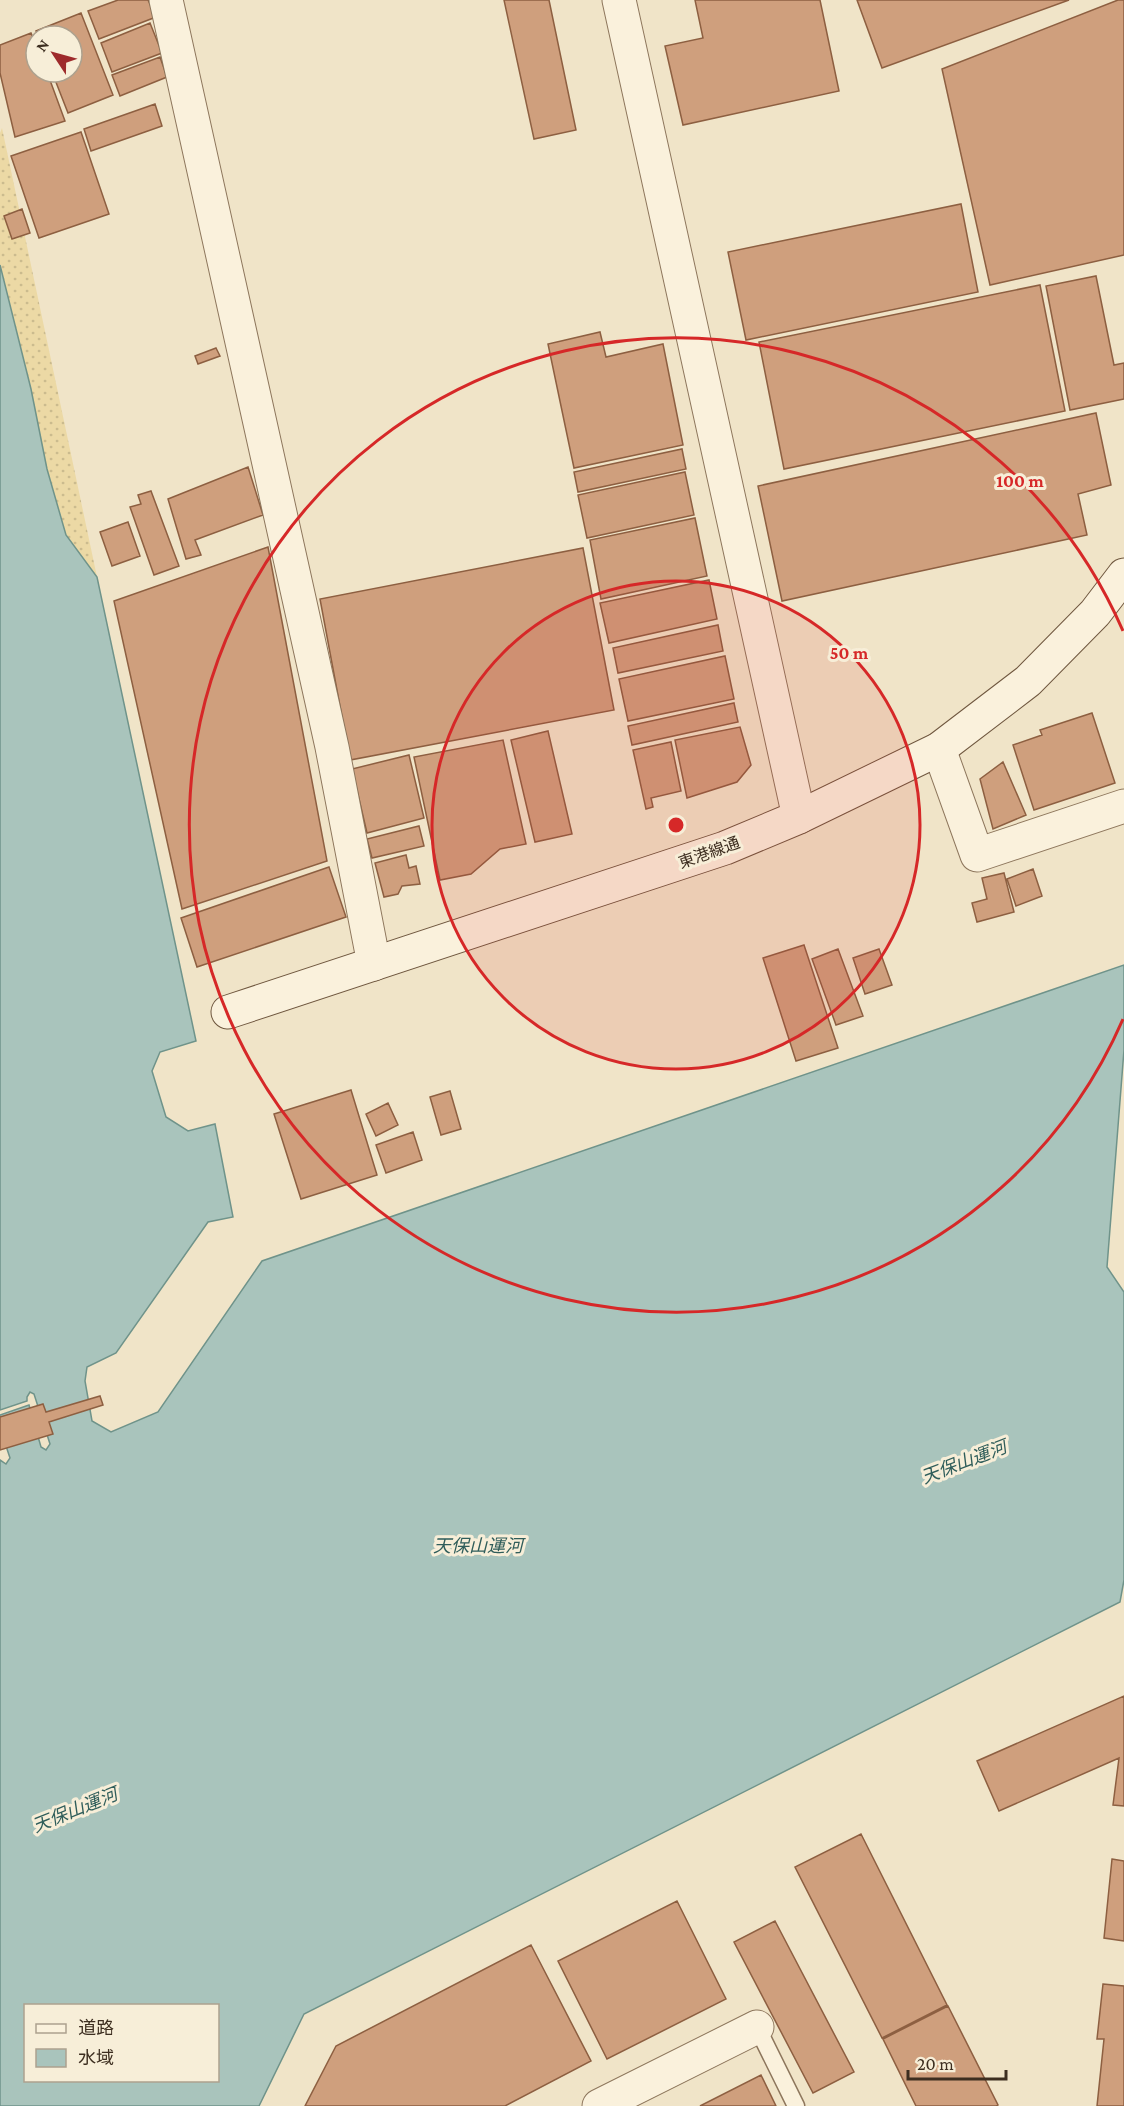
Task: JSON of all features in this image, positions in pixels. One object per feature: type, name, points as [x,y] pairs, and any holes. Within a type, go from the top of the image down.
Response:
[{"type":"street","points":[[166,0],[332,747],[374,964]]},
{"type":"street","points":[[619,0],[799,817]]},
{"type":"street","name":"東港線通","points":[[228,1012],[725,848],[799,817],[939,749],[1028,681],[1095,613],[1124,575]]},
{"type":"street","points":[[939,749],[977,855],[1124,806]]},
{"type":"street","points":[[599,2106],[757,2027]]},
{"type":"lane","points":[[757,2027],[796,2106]]},
{"type":"sand","points":[[2,128],[97,577],[66,535],[47,469],[31,389],[5,289],[0,265],[0,133]]},
{"type":"water","name":"天保山運河","points":[[0,265],[31,389],[47,469],[66,535],[97,577],[196,1041],[160,1052],[152,1071],[166,1117],[188,1131],[215,1124],[233,1217],[208,1222],[116,1353],[87,1367],[85,1381],[92,1421],[111,1432],[158,1412],[262,1261],[1124,965],[1124,1050],[1107,1267],[1124,1292],[1124,1580],[1120,1602],[304,2014],[259,2106],[0,2106],[0,1460],[6,1464],[10,1458],[0,1428],[0,1415],[29,1405],[41,1447],[46,1450],[50,1444],[34,1394],[30,1392],[27,1401],[0,1410]]},
{"type":"building","points":[[118,0],[148,0],[156,17],[99,39],[88,11]]},
{"type":"building","points":[[504,0],[549,0],[576,130],[534,139]]},
{"type":"building","points":[[695,0],[820,0],[839,91],[683,125],[665,46],[703,38]]},
{"type":"building","points":[[857,0],[1069,0],[882,68]]},
{"type":"building","points":[[1118,0],[1124,0],[1124,255],[990,285],[942,69]]},
{"type":"building","points":[[81,13],[113,95],[68,113],[57,84],[84,84],[84,24],[54,24]]},
{"type":"building","points":[[150,23],[162,53],[112,72],[101,43]]},
{"type":"building","points":[[24,36],[24,84],[51,84],[65,121],[15,137],[0,73],[0,45]]},
{"type":"building","points":[[160,57],[167,77],[120,96],[112,75]]},
{"type":"building","points":[[155,104],[162,126],[91,151],[84,129]]},
{"type":"building","points":[[81,132],[109,214],[39,238],[11,156]]},
{"type":"building","points":[[961,204],[978,292],[746,340],[728,252]]},
{"type":"building","points":[[22,209],[30,233],[12,239],[4,216]]},
{"type":"building","points":[[1096,276],[1114,365],[1124,363],[1124,399],[1070,410],[1046,286]]},
{"type":"building","points":[[1040,285],[1065,411],[784,469],[759,342]]},
{"type":"building","points":[[600,332],[606,357],[663,344],[683,445],[574,468],[548,344]]},
{"type":"building","points":[[216,348],[220,356],[198,364],[195,356]]},
{"type":"building","points":[[1096,413],[1111,485],[1078,494],[1087,535],[782,601],[758,486]]},
{"type":"building","points":[[682,449],[686,469],[578,492],[574,472]]},
{"type":"building","points":[[248,467],[263,515],[195,540],[201,555],[186,559],[168,499]]},
{"type":"building","points":[[685,472],[694,515],[587,538],[578,495]]},
{"type":"building","points":[[151,491],[179,566],[154,575],[130,507],[141,504],[138,495]]},
{"type":"building","points":[[695,518],[707,576],[601,599],[590,540]]},
{"type":"building","points":[[128,522],[140,556],[112,566],[100,532]]},
{"type":"building","points":[[268,547],[327,861],[182,909],[114,601]]},
{"type":"building","points":[[583,548],[614,710],[350,760],[320,599]]},
{"type":"building","points":[[709,580],[717,619],[609,643],[600,603]]},
{"type":"building","points":[[718,625],[723,651],[618,673],[613,648]]},
{"type":"building","points":[[725,656],[734,699],[628,721],[619,679]]},
{"type":"building","points":[[734,703],[738,722],[632,745],[628,726]]},
{"type":"building","points":[[1092,713],[1115,783],[1034,810],[1013,745],[1042,735],[1040,730]]},
{"type":"building","points":[[740,727],[751,765],[737,782],[687,798],[675,740]]},
{"type":"building","points":[[548,731],[572,834],[535,842],[511,740]]},
{"type":"building","points":[[503,740],[526,844],[500,849],[471,874],[440,880],[414,757]]},
{"type":"building","points":[[671,742],[681,791],[651,798],[653,807],[646,809],[633,750]]},
{"type":"building","points":[[409,755],[424,818],[367,833],[352,769]]},
{"type":"building","points":[[1003,762],[1026,815],[993,829],[980,779]]},
{"type":"building","points":[[419,826],[424,846],[372,858],[367,839]]},
{"type":"building","points":[[406,855],[409,868],[416,866],[420,884],[402,886],[398,894],[384,897],[375,863]]},
{"type":"building","points":[[329,867],[346,917],[197,967],[181,918]]},
{"type":"building","points":[[1033,869],[1042,896],[1016,906],[1007,879]]},
{"type":"building","points":[[1004,873],[1014,912],[977,922],[972,903],[987,899],[982,878]]},
{"type":"building","points":[[804,945],[838,1048],[796,1061],[763,958]]},
{"type":"building","points":[[838,949],[863,1016],[836,1025],[812,959]]},
{"type":"building","points":[[879,949],[892,985],[865,994],[853,958]]},
{"type":"building","points":[[351,1090],[377,1175],[301,1199],[274,1114]]},
{"type":"building","points":[[450,1091],[461,1129],[441,1135],[430,1097]]},
{"type":"building","points":[[388,1103],[398,1125],[376,1136],[366,1114]]},
{"type":"building","points":[[413,1132],[422,1160],[386,1173],[376,1145]]},
{"type":"building","points":[[100,1396],[103,1405],[49,1422],[53,1434],[0,1450],[0,1417],[43,1404],[46,1412]]},
{"type":"building","points":[[1124,1696],[1124,1806],[1113,1805],[1119,1758],[999,1811],[977,1761]]},
{"type":"building","points":[[861,1834],[947,2005],[882,2038],[795,1867]]},
{"type":"building","points":[[1112,1859],[1124,1861],[1124,1941],[1104,1938]]},
{"type":"building","points":[[677,1901],[726,1999],[607,2059],[558,1961]]},
{"type":"building","points":[[775,1921],[854,2072],[813,2093],[734,1942]]},
{"type":"building","points":[[531,1945],[591,2061],[505,2106],[305,2106],[336,2046]]},
{"type":"building","points":[[1103,1984],[1124,1986],[1124,2106],[1097,2106],[1104,2039],[1097,2039]]},
{"type":"building","points":[[948,2006],[998,2105],[996,2106],[916,2106],[883,2039]]},
{"type":"building","points":[[761,2075],[776,2106],[700,2106]]}]
